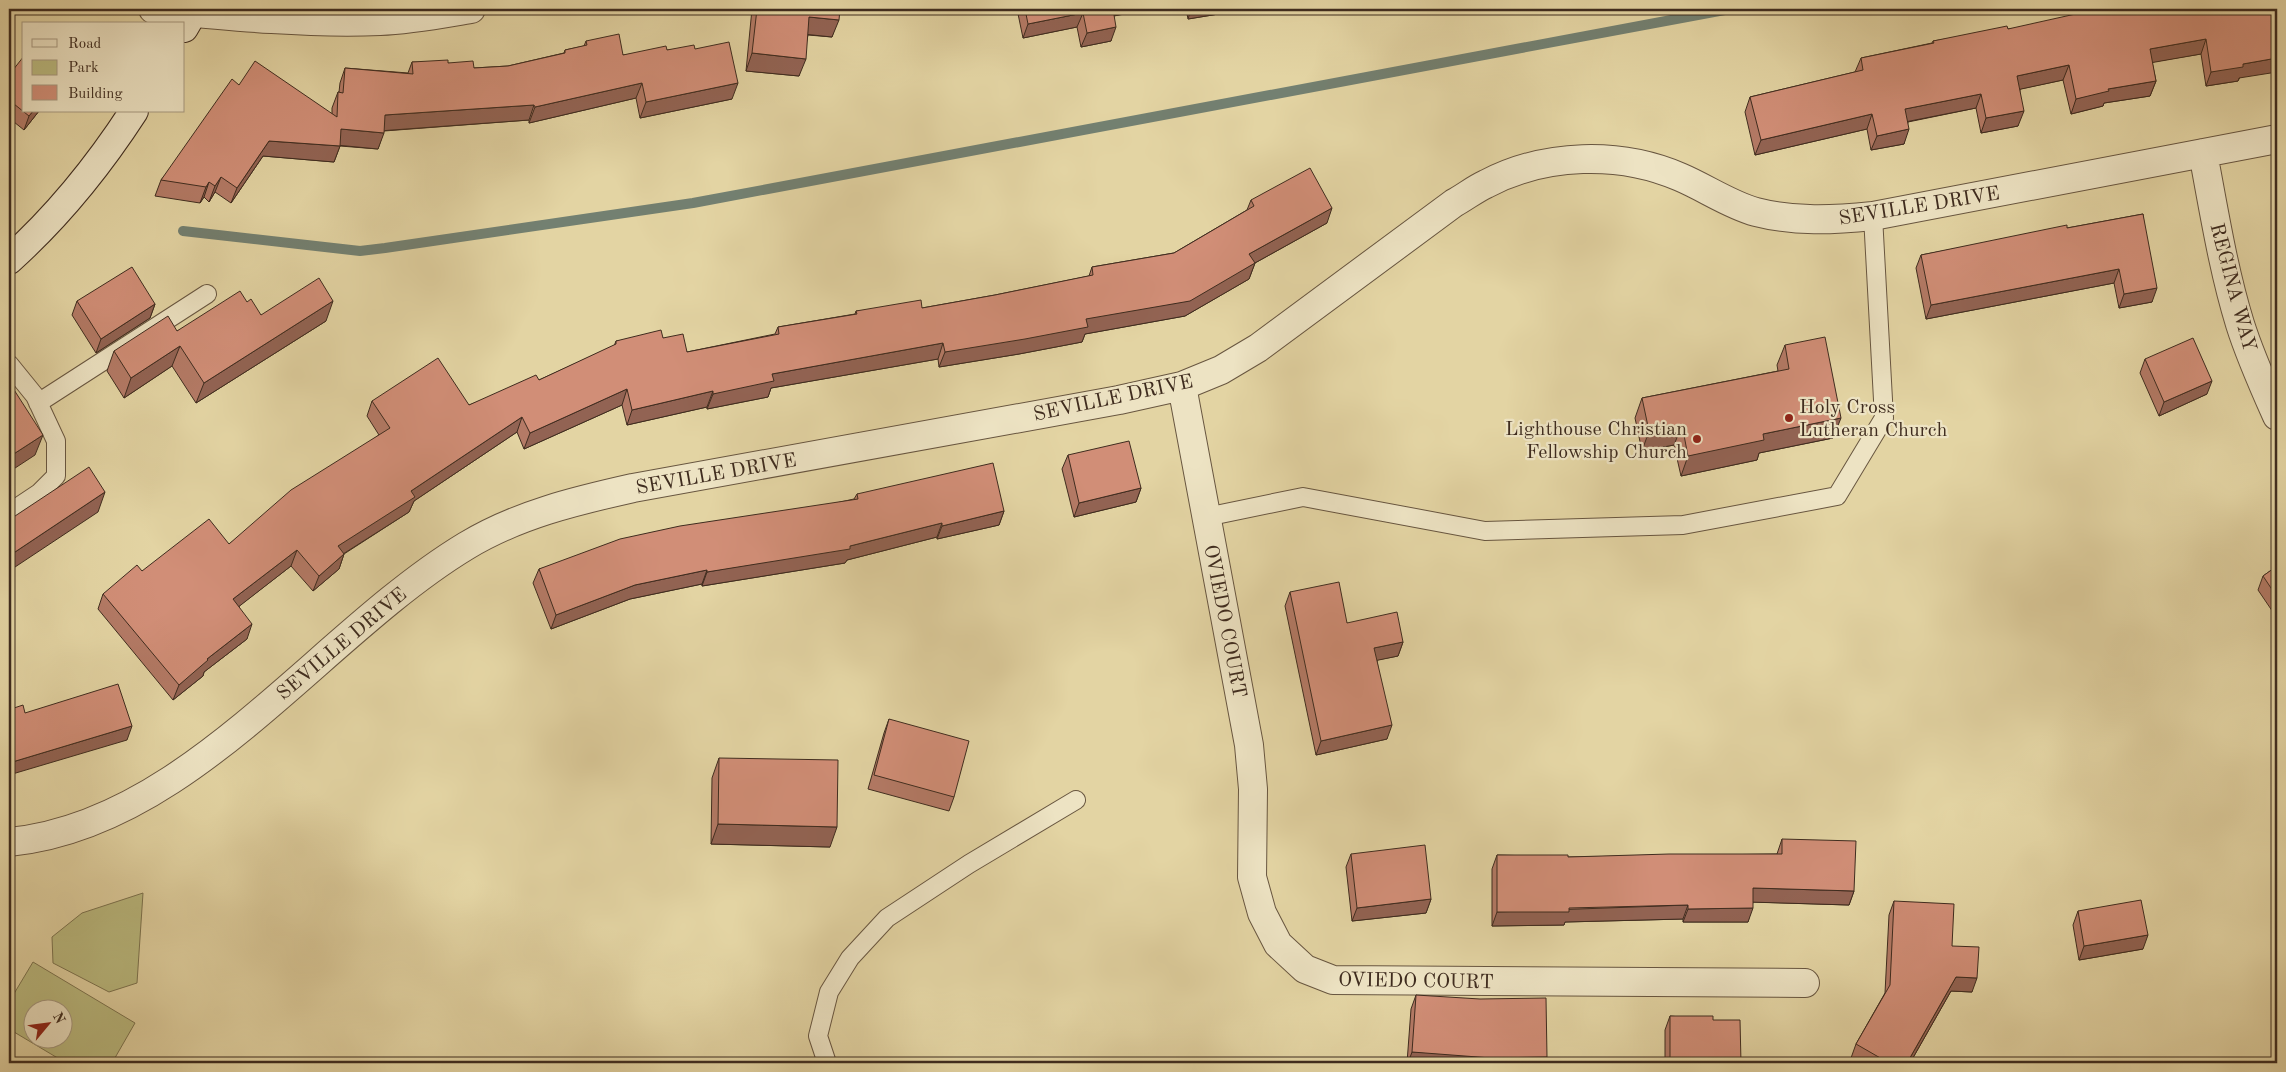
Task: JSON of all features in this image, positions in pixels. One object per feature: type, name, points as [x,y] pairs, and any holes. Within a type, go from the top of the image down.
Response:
[{"type":"street","points":[[153,9],[190,17],[334,21],[382,21],[471,9]]},
{"type":"street","points":[[9,260],[25,246],[70,198],[113,143],[133,112]]},
{"type":"street","name":"SEVILLE DRIVE","points":[[9,842],[27,840],[75,827],[124,807],[170,780],[210,753],[420,576],[467,545],[524,518],[575,501],[633,488],[1119,400],[1182,386],[1221,370],[1258,348],[1454,203],[1487,183],[1520,170],[1560,161],[1596,158],[1636,163],[1679,177],[1754,211],[1792,219],[1834,220],[1873,216],[2277,139]]},
{"type":"street","name":"REGINA WAY","points":[[2203,153],[2224,260],[2240,326],[2277,416]]},
{"type":"street","name":"OVIEDO COURT","points":[[1182,386],[1249,745],[1253,789],[1252,876],[1262,913],[1278,944],[1305,969],[1333,980],[1805,983]]},
{"type":"lane","points":[[1206,517],[1303,497],[1485,531],[1663,526],[1683,525],[1837,496],[1884,418],[1873,216]]},
{"type":"lane","points":[[38,403],[207,294]]},
{"type":"lane","points":[[9,364],[24,381],[38,403],[56,441],[56,476],[39,493],[9,513]]},
{"type":"lane","points":[[827,1063],[818,1036],[829,992],[850,958],[887,918],[969,864],[1076,800]]},
{"type":"green space","points":[[143,893],[137,983],[109,992],[53,963],[52,937],[82,913]]},
{"type":"green space","points":[[33,962],[135,1023],[112,1063],[66,1063],[44,1050],[72,1050],[72,1000],[22,1000],[22,1037],[9,1029],[9,1002]]},
{"type":"building","points":[[757,9],[840,9],[839,20],[809,17],[806,59],[752,53]]},
{"type":"building","points":[[1025,9],[1113,9],[1116,27],[1087,33],[1083,13],[1028,24]]},
{"type":"building","points":[[2098,9],[2277,9],[2277,58],[2243,64],[2243,67],[2211,72],[2206,39],[2150,49],[2156,81],[2108,89],[2109,91],[2076,99],[2069,65],[2017,76],[2024,111],[1986,118],[1981,94],[1905,109],[1909,129],[1877,136],[1872,114],[1761,140],[1750,97],[1863,70],[1861,58],[1934,43],[1933,41],[2007,26],[2008,29]]},
{"type":"building","points":[[619,34],[623,55],[666,46],[667,50],[694,45],[695,49],[729,42],[738,83],[646,102],[642,83],[535,107],[534,105],[385,115],[384,133],[341,129],[340,146],[269,141],[237,188],[221,177],[215,186],[209,182],[206,187],[161,180],[232,79],[239,85],[255,61],[337,117],[338,92],[343,93],[345,68],[413,74],[412,62],[448,60],[448,63],[473,61],[474,68],[508,66],[565,53],[565,50],[587,45],[586,41]]},
{"type":"building","points":[[22,59],[22,110],[9,100],[9,75]]},
{"type":"building","points":[[24,112],[32,112],[29,116]]},
{"type":"building","points":[[1310,168],[1332,208],[1249,254],[1255,263],[1190,301],[1086,319],[1088,327],[1025,339],[945,352],[943,343],[772,374],[774,381],[713,394],[713,391],[632,410],[627,389],[530,433],[522,417],[411,491],[415,497],[338,546],[344,554],[319,576],[297,550],[233,599],[252,624],[207,659],[179,685],[103,594],[137,565],[142,571],[209,519],[229,544],[291,490],[390,428],[372,401],[438,358],[469,405],[536,375],[539,380],[616,344],[616,341],[661,330],[663,338],[683,334],[687,352],[779,334],[778,327],[857,314],[856,311],[921,300],[922,308],[1093,275],[1092,267],[1174,253],[1254,206],[1251,200]]},
{"type":"building","points":[[2143,214],[2157,288],[2124,294],[2119,269],[1931,305],[1921,255],[2067,225],[2067,228]]},
{"type":"building","points":[[132,267],[155,304],[101,339],[77,301]]},
{"type":"building","points":[[319,278],[333,301],[204,383],[180,346],[131,378],[114,351],[168,316],[177,331],[240,291],[247,302],[251,299],[261,315]]},
{"type":"building","points":[[1825,337],[1841,418],[1763,434],[1764,440],[1688,456],[1682,425],[1649,431],[1642,398],[1789,369],[1785,345]]},
{"type":"building","points":[[2193,338],[2212,381],[2164,402],[2145,359]]},
{"type":"building","points":[[9,382],[43,435],[9,457]]},
{"type":"building","points":[[1129,441],[1141,488],[1079,503],[1068,455]]},
{"type":"building","points":[[993,463],[1004,511],[942,526],[942,523],[850,546],[850,549],[707,572],[707,570],[635,585],[556,615],[539,569],[620,539],[680,526],[858,499],[857,494]]},
{"type":"building","points":[[89,467],[105,492],[9,556],[9,520]]},
{"type":"building","points":[[2277,566],[2277,597],[2263,576]]},
{"type":"building","points":[[1339,582],[1347,623],[1397,612],[1403,642],[1374,648],[1392,725],[1321,741],[1290,592]]},
{"type":"building","points":[[118,684],[132,726],[9,763],[9,697],[11,696],[14,708],[23,705],[25,713]]},
{"type":"building","points":[[889,719],[969,741],[954,797],[874,775]]},
{"type":"building","points":[[719,758],[838,760],[837,827],[718,824]]},
{"type":"building","points":[[1782,839],[1856,841],[1854,891],[1753,888],[1753,908],[1688,909],[1688,905],[1569,908],[1569,912],[1497,912],[1497,855],[1568,855],[1568,857],[1669,854],[1782,854]]},
{"type":"building","points":[[1425,845],[1431,899],[1357,908],[1351,854]]},
{"type":"building","points":[[2141,900],[2148,935],[2084,946],[2078,911]]},
{"type":"building","points":[[1894,901],[1954,904],[1952,946],[1979,947],[1977,978],[1956,977],[1907,1063],[1889,1063],[1856,1044],[1890,985]]},
{"type":"building","points":[[1416,995],[1480,999],[1546,998],[1547,1057],[1491,1058],[1412,1052]]},
{"type":"building","points":[[1670,1016],[1713,1016],[1713,1020],[1740,1020],[1741,1063],[1670,1063]]},
{"type":"waterway","points":[[183,231],[360,251],[385,248],[693,203],[1730,9]]},
{"type":"place","name":"Holy Cross Lutheran Church","points":[[1789,418]]},
{"type":"place","name":"Lighthouse Christian Fellowship Church","points":[[1697,439]]}]
